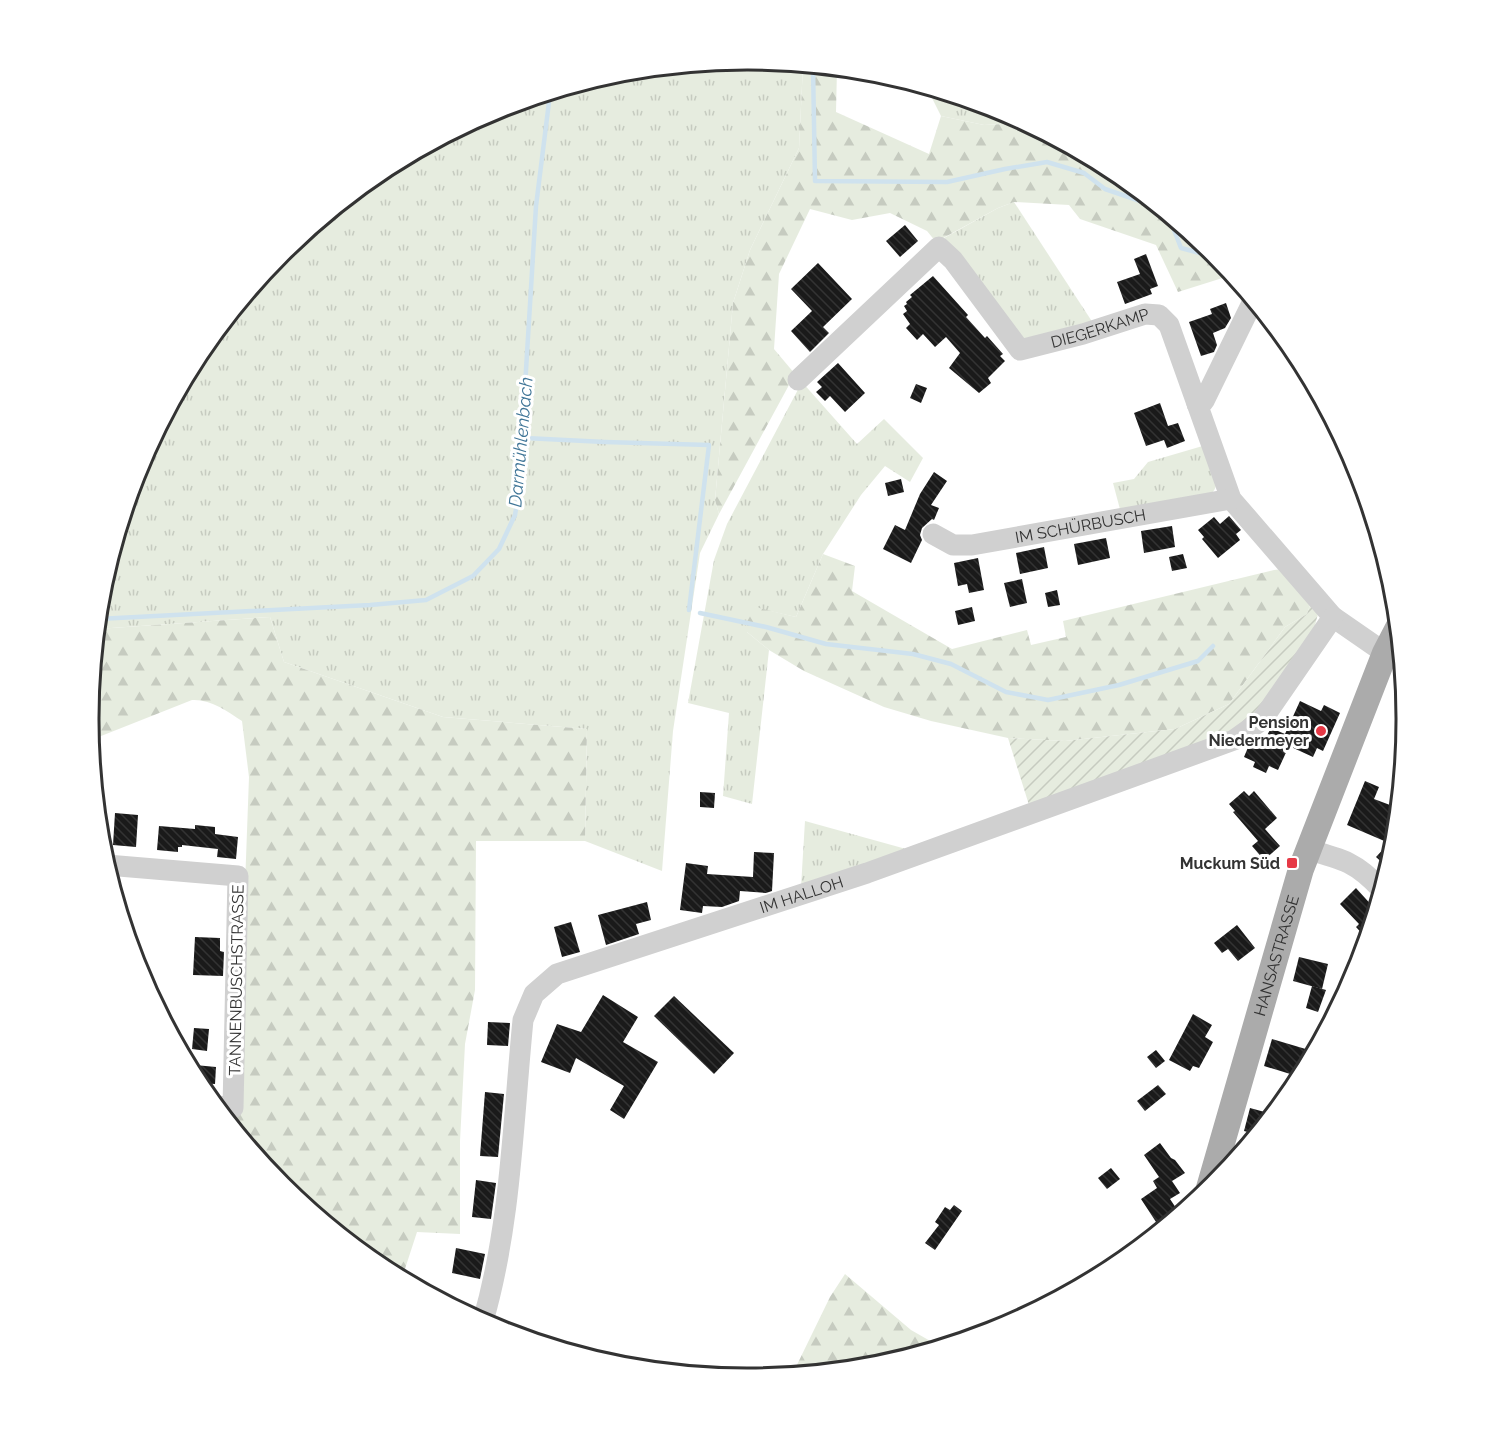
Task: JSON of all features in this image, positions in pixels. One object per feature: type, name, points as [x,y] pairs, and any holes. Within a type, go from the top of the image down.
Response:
[{"type":"main road","name":"HANSASTRASSE","points":[[1215,1169],[1301,869],[1391,642]]},
{"type":"street","name":"DIEGERKAMP","points":[[798,380],[939,247],[953,260],[1020,350],[1083,334],[1145,314],[1159,315],[1169,325],[1231,499],[1333,617],[1385,653]]},
{"type":"street","points":[[1197,404],[1204,400],[1249,308]]},
{"type":"street","name":"IM SCHÜRBUSCH","points":[[933,534],[953,545],[972,545],[1231,499]]},
{"type":"street","name":"IM HALLOH","points":[[486,1312],[502,1241],[523,1020],[534,994],[557,974],[867,873],[1234,740],[1262,720],[1333,617]]},
{"type":"street","points":[[1309,850],[1346,860],[1365,872],[1375,883]]},
{"type":"street","name":"TANNENBUSCHSTRASSE","points":[[116,866],[238,876],[225,1103]]},
{"type":"green space","points":[[748,70],[803,73],[799,148],[750,250],[733,303],[715,500],[719,514],[700,553],[673,731],[662,871],[585,841],[587,729],[443,717],[284,662],[270,617],[106,628],[111,592],[133,511],[166,432],[208,359],[233,324],[289,260],[353,205],[423,157],[461,137],[539,105],[621,83],[663,76]]},
{"type":"green space","points":[[803,73],[837,77],[836,112],[929,154],[941,116],[984,125],[1005,124],[1072,157],[1108,180],[1175,231],[1223,278],[1178,292],[1156,245],[1080,219],[1069,205],[1014,202],[998,208],[936,242],[927,231],[890,213],[852,220],[810,209],[779,274],[774,349],[795,374],[719,514],[715,500],[733,303],[750,250],[799,148]]},
{"type":"green space","points":[[932,98],[1005,124],[984,125],[941,116]]},
{"type":"green space","points":[[1014,202],[1093,323],[1030,341],[1019,336],[944,238],[998,208]]},
{"type":"green space","points":[[802,382],[857,444],[884,419],[923,458],[910,482],[885,466],[861,495],[823,554],[796,617],[748,606],[747,632],[769,650],[752,804],[723,796],[729,713],[688,703],[714,560],[727,524]]},
{"type":"green space","points":[[1206,445],[1216,477],[1215,489],[1211,494],[1121,513],[1113,483],[1134,479],[1148,462]]},
{"type":"green space","points":[[823,554],[855,566],[852,591],[952,649],[1027,630],[1031,645],[1066,637],[1063,621],[1274,570],[1283,569],[1311,602],[1307,614],[1285,627],[1229,704],[1175,729],[1065,741],[1008,738],[931,721],[884,707],[804,671],[769,650],[747,632],[747,605],[796,617]]},
{"type":"green space","points":[[1311,602],[1319,610],[1313,633],[1257,714],[1227,733],[1029,805],[1008,738],[1065,741],[1175,729],[1229,704],[1285,627],[1307,614]]},
{"type":"green space","points":[[270,617],[284,662],[443,717],[587,729],[585,841],[476,841],[475,990],[465,1044],[460,1141],[460,1234],[417,1232],[405,1269],[320,1207],[289,1178],[236,1118],[249,777],[242,721],[212,704],[192,700],[99,737],[100,677],[106,628]]},
{"type":"green space","points":[[805,821],[906,849],[801,887]]},
{"type":"green space","points":[[845,1274],[911,1330],[930,1341],[874,1355],[797,1365],[830,1297]]},
{"type":"building","points":[[905,225],[918,241],[900,257],[886,241]]},
{"type":"building","points":[[1146,254],[1158,286],[1150,289],[1152,294],[1125,304],[1117,282],[1140,274],[1134,259]]},
{"type":"building","points":[[818,263],[852,299],[823,327],[829,333],[810,352],[791,331],[812,311],[791,289]]},
{"type":"building","points":[[933,276],[968,315],[966,317],[1003,354],[1000,356],[1005,361],[988,378],[991,383],[979,393],[949,368],[960,353],[946,337],[935,347],[923,334],[917,340],[906,328],[910,324],[903,314],[907,311],[904,306],[906,302],[912,297],[910,295]]},
{"type":"building","points":[[1226,303],[1231,318],[1225,328],[1213,333],[1217,345],[1214,352],[1201,356],[1189,322],[1212,314],[1210,309]]},
{"type":"building","points":[[838,363],[865,393],[845,412],[830,396],[825,401],[816,392],[822,387],[817,382]]},
{"type":"building","points":[[916,384],[927,388],[921,403],[910,398]]},
{"type":"building","points":[[1160,403],[1168,426],[1178,423],[1185,441],[1167,448],[1164,440],[1146,446],[1134,413]]},
{"type":"building","points":[[934,472],[947,481],[931,505],[939,508],[934,520],[932,519],[922,528],[920,535],[922,540],[911,563],[883,549],[895,525],[905,530],[920,494]]},
{"type":"building","points":[[901,479],[904,492],[888,496],[885,483]]},
{"type":"building","points":[[1229,516],[1241,530],[1236,534],[1240,540],[1218,558],[1202,539],[1204,537],[1198,530],[1214,517],[1220,524]]},
{"type":"building","points":[[1172,526],[1175,547],[1144,553],[1141,531]]},
{"type":"building","points":[[1106,538],[1110,558],[1078,565],[1074,544]]},
{"type":"building","points":[[1044,547],[1048,568],[1020,574],[1016,553]]},
{"type":"building","points":[[1183,554],[1187,568],[1172,571],[1169,557]]},
{"type":"building","points":[[978,558],[984,590],[969,593],[967,584],[958,586],[954,563]]},
{"type":"building","points":[[1022,579],[1027,603],[1010,607],[1004,583]]},
{"type":"building","points":[[1057,590],[1060,605],[1048,607],[1045,593]]},
{"type":"building","points":[[972,607],[975,621],[958,625],[955,611]]},
{"type":"building","points":[[1300,701],[1321,711],[1324,705],[1340,713],[1323,751],[1317,748],[1313,757],[1289,746],[1278,770],[1269,766],[1266,773],[1253,767],[1255,762],[1244,757],[1249,745],[1258,739],[1264,741],[1271,728],[1285,734]]},
{"type":"building","points":[[1365,781],[1379,787],[1374,799],[1390,805],[1385,841],[1347,825]]},
{"type":"building","points":[[1244,791],[1249,796],[1254,791],[1277,818],[1265,829],[1280,846],[1264,860],[1252,846],[1258,841],[1229,804]]},
{"type":"building","points":[[700,792],[715,793],[714,808],[700,807]]},
{"type":"building","points":[[115,813],[138,815],[136,847],[113,845]]},
{"type":"building","points":[[195,825],[215,827],[215,834],[238,837],[236,859],[217,857],[218,849],[182,845],[178,847],[178,852],[157,850],[159,826],[195,829]]},
{"type":"building","points":[[1383,849],[1380,861],[1376,857]]},
{"type":"building","points":[[754,852],[774,853],[772,891],[766,893],[740,891],[739,901],[722,907],[703,906],[702,913],[680,910],[686,863],[708,866],[707,874],[753,877]]},
{"type":"building","points":[[1356,888],[1369,903],[1360,932],[1356,927],[1359,924],[1340,904]]},
{"type":"building","points":[[647,902],[651,920],[636,924],[639,934],[606,945],[598,915]]},
{"type":"building","points":[[571,922],[580,952],[562,957],[554,927]]},
{"type":"building","points":[[1237,925],[1255,948],[1238,961],[1228,949],[1222,953],[1214,943]]},
{"type":"building","points":[[195,937],[220,938],[220,951],[224,952],[223,976],[193,975]]},
{"type":"building","points":[[1299,957],[1328,964],[1322,989],[1293,981]]},
{"type":"building","points":[[1312,986],[1326,990],[1318,1012],[1306,1008]]},
{"type":"building","points":[[603,995],[638,1017],[623,1042],[658,1062],[624,1119],[610,1110],[624,1086],[576,1058],[570,1073],[541,1062],[557,1024],[581,1032]]},
{"type":"building","points":[[674,996],[734,1053],[714,1074],[654,1016]]},
{"type":"building","points":[[1193,1014],[1212,1025],[1205,1037],[1213,1042],[1199,1068],[1193,1066],[1190,1071],[1169,1060]]},
{"type":"building","points":[[488,1022],[510,1023],[508,1046],[487,1045]]},
{"type":"building","points":[[194,1028],[209,1029],[207,1051],[192,1049]]},
{"type":"building","points":[[1272,1039],[1305,1049],[1290,1074],[1264,1066]]},
{"type":"building","points":[[1156,1050],[1165,1061],[1156,1068],[1147,1057]]},
{"type":"building","points":[[200,1065],[216,1067],[215,1084],[211,1084]]},
{"type":"building","points":[[1158,1085],[1166,1094],[1145,1111],[1137,1101]]},
{"type":"building","points":[[485,1092],[504,1094],[498,1157],[480,1156]]},
{"type":"building","points":[[1250,1108],[1264,1112],[1247,1132],[1244,1131]]},
{"type":"building","points":[[1160,1143],[1185,1173],[1172,1181],[1180,1193],[1170,1199],[1175,1207],[1156,1222],[1141,1199],[1157,1188],[1153,1181],[1159,1177],[1144,1155]]},
{"type":"building","points":[[1111,1168],[1120,1179],[1107,1189],[1098,1178]]},
{"type":"building","points":[[476,1180],[496,1183],[491,1219],[472,1217]]},
{"type":"building","points":[[954,1205],[962,1211],[935,1250],[925,1243],[939,1225],[935,1222],[945,1207],[950,1210]]},
{"type":"building","points":[[456,1248],[485,1254],[480,1279],[452,1273]]},
{"type":"waterway","points":[[813,74],[815,181],[947,182],[1047,162],[1084,173],[1105,189],[1134,199]]},
{"type":"waterway","name":"Darmühlenbach","points":[[107,619],[426,600],[473,576],[499,549],[515,515],[521,480],[536,206],[549,102]]},
{"type":"waterway","points":[[1174,230],[1181,248],[1198,253]]},
{"type":"waterway","points":[[525,438],[709,445],[689,610]]},
{"type":"waterway","points":[[700,613],[766,627],[826,644],[913,654],[951,664],[1006,692],[1048,700],[1119,685],[1198,661],[1213,646]]},
{"type":"place","name":"Pension Niedermeyer","points":[[1321,731]]},
{"type":"place","name":"Muckum Süd","points":[[1292,863]]}]
